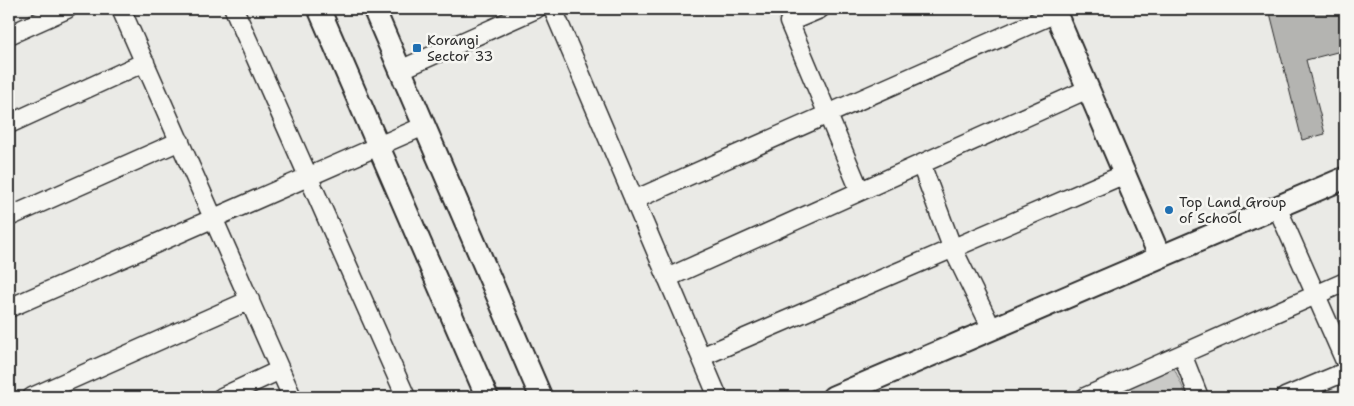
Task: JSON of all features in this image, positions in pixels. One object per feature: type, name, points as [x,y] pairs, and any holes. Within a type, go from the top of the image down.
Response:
[{"type":"street","points":[[9,35],[67,9]]},
{"type":"street","points":[[121,9],[292,397]]},
{"type":"street","points":[[234,9],[406,397]]},
{"type":"street","points":[[319,9],[487,397]]},
{"type":"street","points":[[374,9],[541,397]]},
{"type":"street","points":[[400,70],[536,9]]},
{"type":"street","points":[[553,9],[718,397]]},
{"type":"street","points":[[820,9],[789,22],[860,191]]},
{"type":"street","points":[[634,200],[1055,11],[1160,256]]},
{"type":"street","points":[[9,124],[145,62]]},
{"type":"street","points":[[667,278],[1088,89]]},
{"type":"street","points":[[9,308],[424,126]]},
{"type":"street","points":[[9,217],[180,141]]},
{"type":"street","points":[[921,164],[952,246],[992,328]]},
{"type":"street","points":[[701,357],[952,246],[1125,174]]},
{"type":"street","points":[[833,397],[1345,178]]},
{"type":"street","points":[[1278,207],[1345,361]]},
{"type":"street","points":[[1086,397],[1345,282]]},
{"type":"street","points":[[32,397],[250,300]]},
{"type":"street","points":[[1182,354],[1199,397]]},
{"type":"street","points":[[222,397],[280,370]]},
{"type":"street","points":[[1285,397],[1345,372]]},
{"type":"shaded area","points":[[1174,368],[1187,397],[1107,397]]},
{"type":"building","points":[[1269,9],[1345,9],[1345,50],[1306,60],[1325,134],[1302,140]]},
{"type":"place","name":"Korangi Sector 33","points":[[417,48]]},
{"type":"place","name":"Top Land Group of School","points":[[1169,210]]}]
